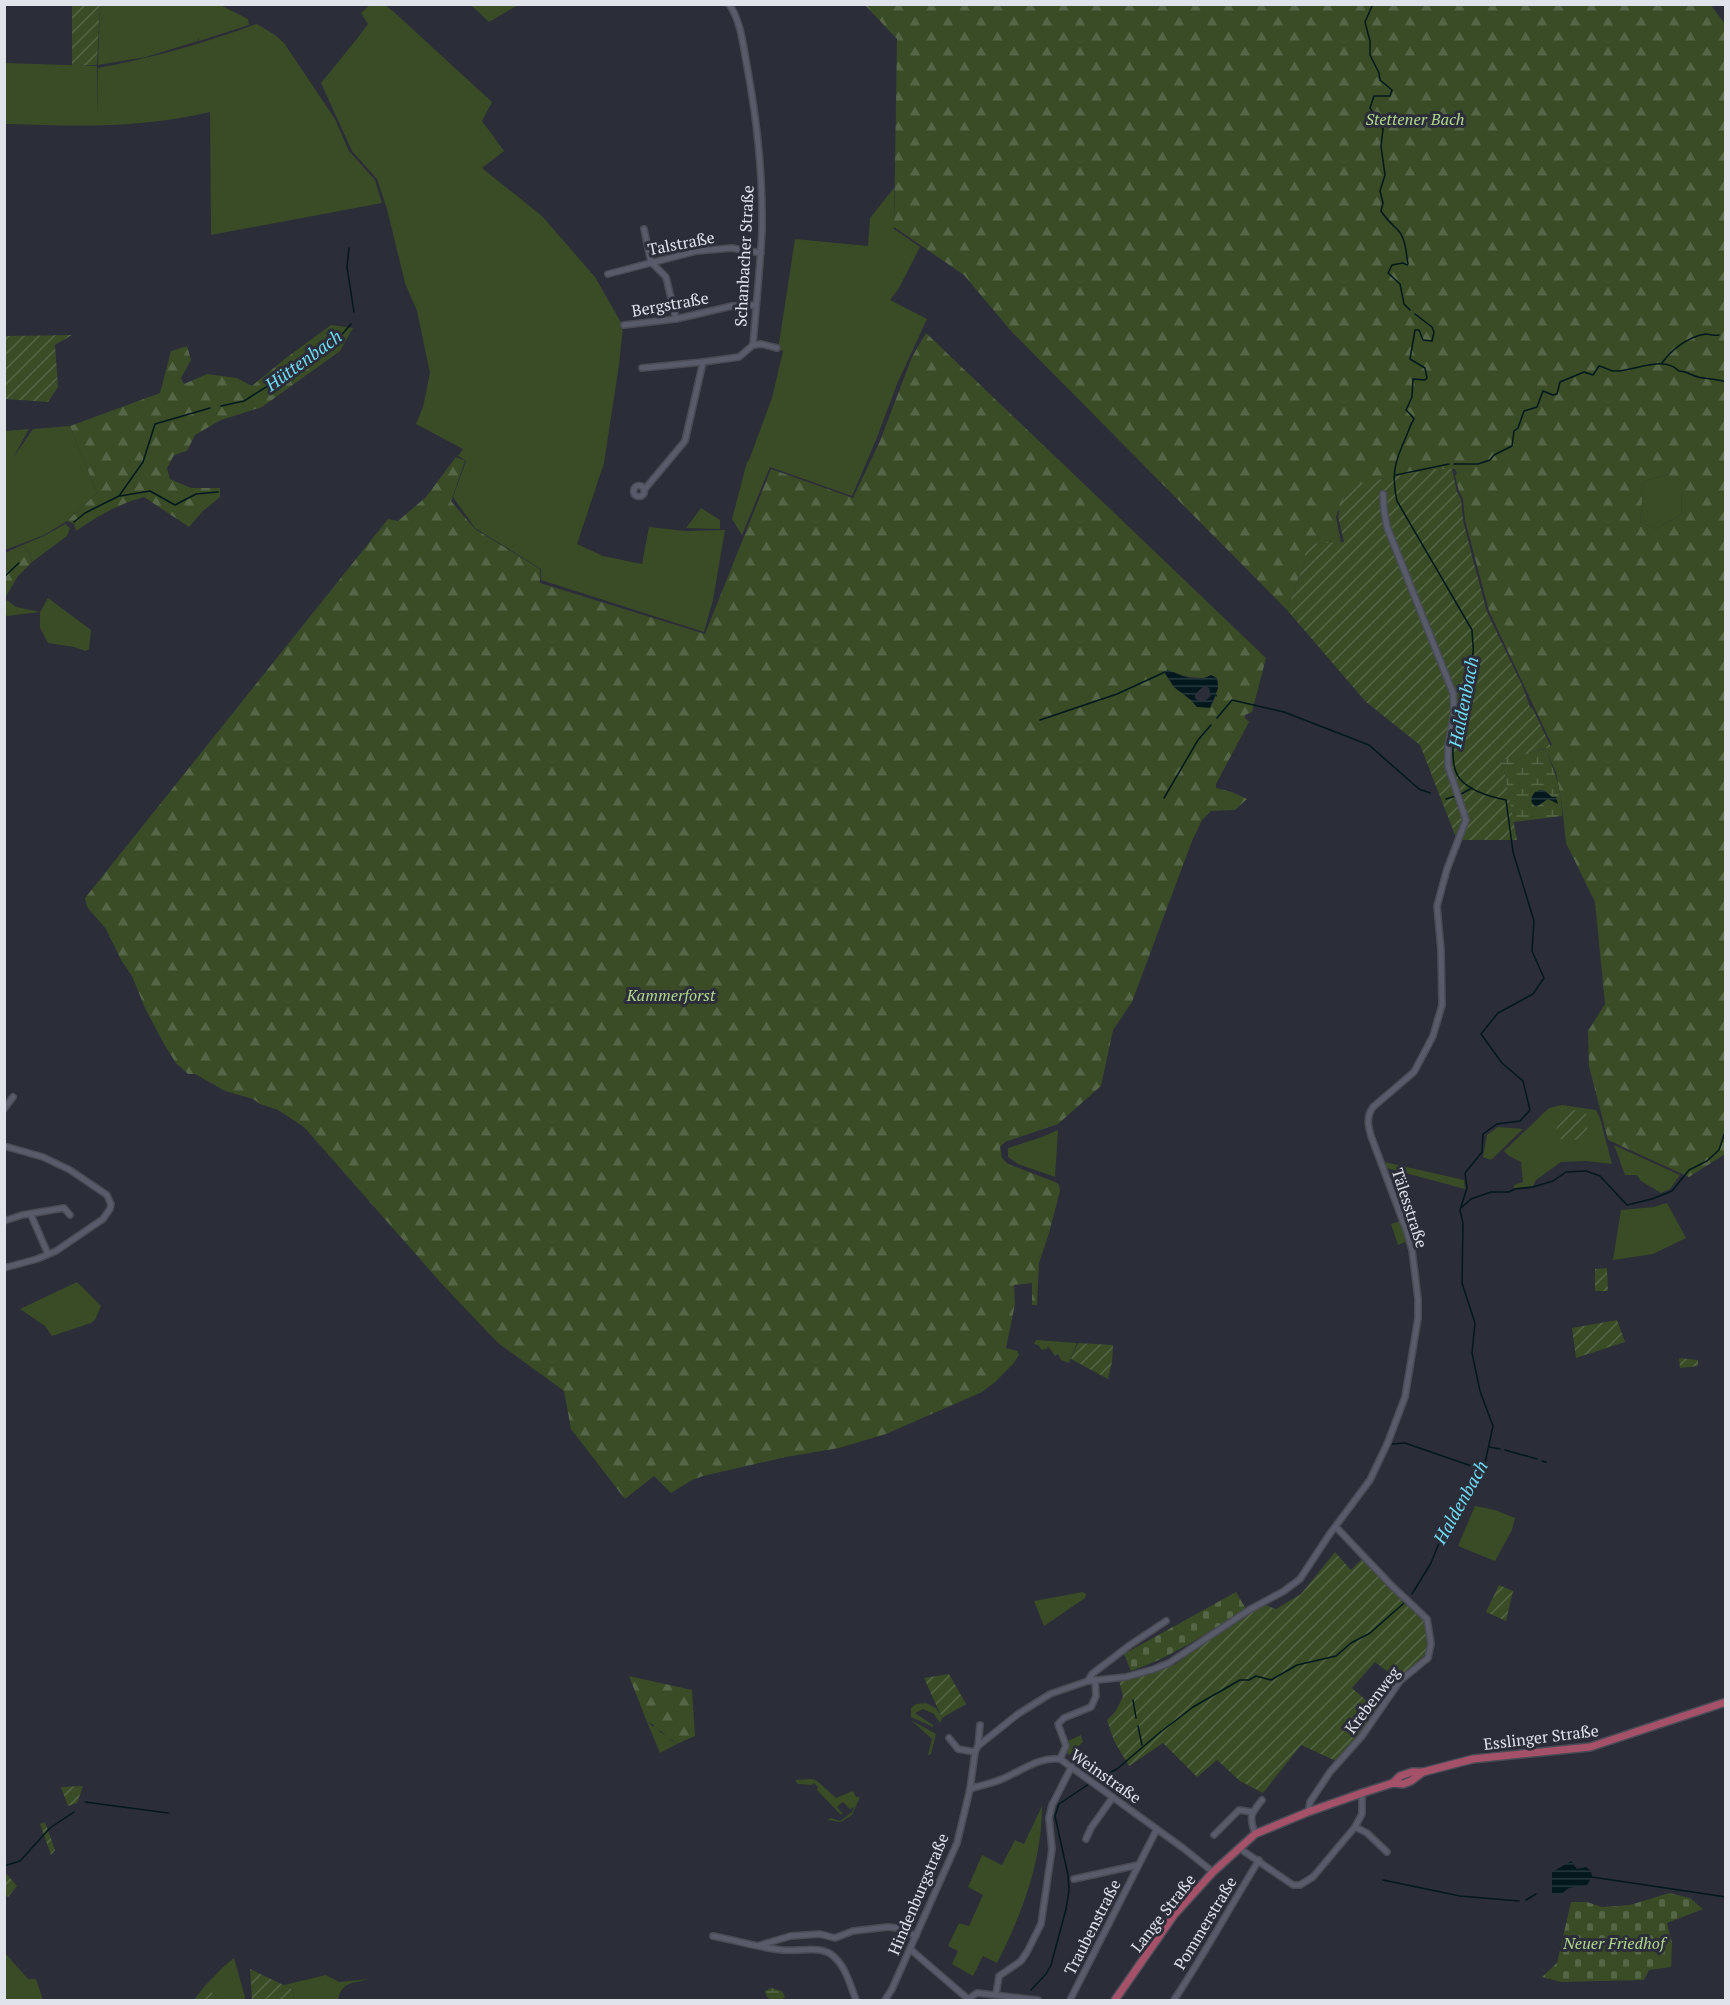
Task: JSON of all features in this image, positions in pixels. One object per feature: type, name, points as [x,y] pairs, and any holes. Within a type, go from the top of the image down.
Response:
[{"type":"main road","name":"Esslinger Straße","points":[[1239,1848],[1255,1834],[1308,1812],[1393,1783],[1400,1776],[1412,1772],[1425,1772],[1473,1759],[1590,1747],[1725,1702]]},
{"type":"main road","name":"Lange Straße","points":[[1115,2001],[1174,1915],[1213,1872],[1239,1848]]},
{"type":"street","name":"Schanbacher Straße","points":[[729,4],[742,36],[761,165],[760,253],[753,345],[761,344],[777,348]]},
{"type":"street","points":[[644,229],[651,262],[666,277],[676,319]]},
{"type":"street","name":"Talstraße","points":[[608,274],[697,251],[732,248],[760,253]]},
{"type":"street","name":"Bergstraße","points":[[624,325],[676,319],[732,306],[756,305]]},
{"type":"street","points":[[642,368],[739,357],[753,345]]},
{"type":"street","points":[[644,490],[685,441],[703,362]]},
{"type":"street","name":"Tälesstraße","points":[[1091,1680],[1139,1674],[1169,1663],[1300,1579],[1370,1480],[1400,1413],[1406,1389],[1418,1318],[1416,1276],[1407,1232],[1371,1136],[1368,1124],[1369,1114],[1373,1107],[1414,1072],[1425,1055],[1437,1025],[1442,1005],[1442,978],[1437,906],[1447,869],[1466,820],[1448,766],[1449,736],[1454,718],[1453,693],[1387,528],[1383,494]]},
{"type":"street","points":[[4,1109],[13,1097]]},
{"type":"street","points":[[4,1146],[43,1157],[69,1170],[107,1195],[111,1204],[103,1219],[76,1239],[48,1254],[4,1268]]},
{"type":"street","points":[[4,1221],[22,1215],[64,1208],[70,1215]]},
{"type":"street","points":[[31,1215],[48,1254]]},
{"type":"street","name":"Krebenweg","points":[[1308,1812],[1310,1802],[1330,1772],[1362,1736],[1400,1681],[1428,1658],[1431,1644],[1427,1618],[1392,1586],[1336,1527]]},
{"type":"street","points":[[1060,1760],[1066,1746],[1058,1724],[1064,1718],[1091,1707],[1096,1696],[1091,1680],[1092,1674],[1166,1621]]},
{"type":"street","points":[[949,1738],[958,1749],[977,1749],[1018,1714],[1050,1694],[1091,1680]]},
{"type":"street","name":"Hindenburgstraße","points":[[885,2001],[957,1843],[970,1789],[980,1725]]},
{"type":"street","name":"Weinstraße","points":[[970,1789],[1003,1779],[1040,1761],[1053,1758],[1060,1760],[1072,1766],[1213,1872]]},
{"type":"street","points":[[996,1994],[999,1977],[1021,1961],[1041,1924],[1052,1849],[1049,1818],[1052,1805],[1072,1766]]},
{"type":"street","points":[[1239,1848],[1293,1885],[1300,1885],[1313,1877],[1355,1827],[1362,1814],[1362,1793]]},
{"type":"street","points":[[1086,1839],[1113,1797]]},
{"type":"street","points":[[1255,1834],[1250,1819],[1252,1812],[1262,1800]]},
{"type":"street","points":[[1214,1835],[1239,1810],[1252,1812]]},
{"type":"street","points":[[1355,1827],[1367,1833],[1387,1852]]},
{"type":"street","name":"Traubenstraße","points":[[1070,2001],[1157,1829]]},
{"type":"street","name":"Pommerstraße","points":[[1174,2000],[1196,1968],[1259,1860]]},
{"type":"street","name":"Traubenstraße","points":[[1074,1879],[1138,1865]]},
{"type":"street","points":[[757,1946],[790,1936],[820,1934],[835,1938],[853,1932],[888,1927],[897,1928],[916,1936]]},
{"type":"street","points":[[713,1936],[782,1950],[821,1950],[830,1953],[842,1966],[851,1983],[856,2001]]},
{"type":"street","points":[[910,1949],[968,2000],[977,1993],[1038,2001]]},
{"type":"green space","points":[[1710,4],[1725,24],[1725,1154],[1689,1177],[1608,1140],[1589,1066],[1588,1031],[1605,1004],[1595,902],[1566,843],[1556,772],[1545,749],[1552,745],[1489,611],[1465,520],[1463,499],[1455,476],[1457,473],[1455,469],[1433,469],[1383,478],[1344,497],[1341,510],[1338,511],[1336,517],[1341,543],[1305,544],[1305,561],[1287,610],[1011,331],[964,275],[894,227],[897,39],[865,5]],"holes":[[[1669,474],[1670,487],[1681,492],[1682,514],[1656,529],[1640,522],[1644,481]]]},
{"type":"green space","points":[[72,5],[100,5],[97,65],[72,66]]},
{"type":"green space","points":[[100,5],[220,5],[248,19],[249,25],[199,41],[198,37],[198,41],[146,57],[98,65]]},
{"type":"green space","points":[[370,5],[385,5],[394,12],[492,102],[482,121],[504,151],[482,168],[542,216],[595,277],[623,326],[604,463],[577,544],[603,556],[642,564],[649,527],[686,531],[725,530],[713,600],[704,632],[541,580],[541,569],[475,528],[453,497],[466,461],[458,456],[463,449],[416,424],[423,407],[430,373],[417,311],[405,283],[387,209],[377,179],[352,151],[321,83],[368,24],[361,13]]},
{"type":"green space","points":[[471,5],[518,5],[489,22]]},
{"type":"green space","points":[[257,24],[284,43],[335,119],[349,151],[375,180],[382,203],[211,235],[210,112],[132,124],[83,126],[5,124],[5,63],[97,66],[98,118],[98,68],[179,49]]},
{"type":"green space","points":[[894,188],[894,229],[920,247],[899,288],[890,300],[927,319],[897,384],[852,496],[770,467],[742,535],[732,519],[747,462],[772,398],[783,351],[778,350],[795,239],[868,246],[870,218]]},
{"type":"green space","points":[[331,325],[353,328],[340,351],[262,407],[221,420],[195,435],[187,451],[174,455],[167,468],[170,479],[191,488],[220,488],[220,497],[189,527],[144,497],[108,511],[76,531],[74,524],[67,521],[97,493],[70,426],[160,393],[171,351],[187,346],[191,360],[181,378],[184,384],[207,374],[237,378],[252,386]]},
{"type":"green space","name":"Kammerforst","points":[[926,333],[1266,658],[1252,712],[1245,715],[1249,722],[1216,784],[1216,788],[1247,799],[1235,810],[1211,811],[1202,820],[1132,1002],[1113,1030],[1101,1086],[1058,1124],[1005,1142],[1000,1147],[1002,1158],[1008,1164],[1055,1182],[1059,1185],[1060,1191],[1039,1263],[1037,1305],[1032,1305],[1032,1283],[1014,1285],[1015,1304],[1006,1348],[1017,1351],[1019,1355],[1013,1364],[982,1392],[886,1434],[839,1448],[786,1457],[703,1476],[671,1493],[654,1476],[625,1499],[571,1429],[564,1391],[498,1343],[441,1283],[304,1127],[278,1110],[253,1099],[225,1091],[195,1074],[188,1074],[176,1063],[145,1008],[132,976],[121,960],[106,929],[87,907],[85,898],[388,519],[398,521],[426,497],[456,457],[465,461],[451,501],[475,529],[540,569],[540,583],[705,634],[771,469],[853,498],[880,441],[912,357]],"holes":[[[1174,672],[1218,681],[1213,703],[1197,707],[1174,687],[1165,674]]]},
{"type":"green space","points":[[72,335],[55,345],[58,387],[48,402],[5,399],[5,336]]},
{"type":"green space","points":[[70,426],[97,493],[67,521],[44,535],[5,550],[5,431],[29,429],[13,458],[33,429]]},
{"type":"green space","points":[[1433,469],[1452,469],[1487,612],[1530,707],[1551,747],[1502,760],[1517,840],[1457,840],[1420,745],[1366,702],[1287,610],[1305,561],[1305,544],[1344,542],[1338,516],[1344,497],[1356,484]]},
{"type":"green space","points":[[1669,474],[1681,492],[1682,514],[1656,529],[1640,522],[1644,481]]},
{"type":"green space","points":[[701,508],[720,520],[720,529],[686,528]]},
{"type":"green space","points":[[65,524],[70,528],[67,536],[32,562],[29,552],[20,546]]},
{"type":"green space","points":[[20,546],[29,552],[32,562],[18,576],[5,598],[5,553]]},
{"type":"green space","points":[[48,598],[91,630],[89,649],[86,651],[48,643],[40,628],[40,612]]},
{"type":"green space","points":[[7,600],[16,607],[40,612],[7,616],[5,602]]},
{"type":"green space","points":[[1545,749],[1557,781],[1562,816],[1513,822],[1502,759]]},
{"type":"green space","points":[[1562,1105],[1596,1110],[1612,1164],[1586,1161],[1561,1162],[1536,1180],[1533,1186],[1514,1188],[1514,1185],[1523,1182],[1521,1162],[1504,1151],[1549,1108]]},
{"type":"green space","points":[[1562,1108],[1586,1112],[1588,1140],[1554,1139]]},
{"type":"green space","points":[[1498,1127],[1523,1129],[1491,1160],[1483,1157],[1487,1135]]},
{"type":"green space","points":[[1058,1130],[1055,1177],[1018,1164],[1008,1157],[1008,1148]]},
{"type":"green space","points":[[1614,1145],[1680,1175],[1670,1189],[1661,1193],[1641,1181],[1637,1175],[1625,1175]]},
{"type":"green space","points":[[1380,1161],[1464,1180],[1465,1189],[1383,1167]]},
{"type":"green space","points":[[1667,1203],[1686,1238],[1653,1254],[1613,1260],[1621,1210],[1654,1207]]},
{"type":"green space","points":[[1400,1221],[1408,1241],[1398,1245],[1391,1224]]},
{"type":"green space","points":[[1607,1268],[1608,1291],[1595,1291],[1595,1269]]},
{"type":"green space","points":[[77,1282],[101,1306],[95,1320],[91,1323],[52,1336],[45,1326],[20,1309]]},
{"type":"green space","points":[[1617,1320],[1625,1342],[1576,1358],[1572,1328]]},
{"type":"green space","points":[[1036,1340],[1077,1343],[1069,1363],[1061,1360],[1058,1354],[1055,1356],[1048,1346],[1047,1349],[1042,1350],[1034,1344]]},
{"type":"green space","points":[[1078,1343],[1113,1345],[1108,1379],[1071,1359]]},
{"type":"green space","points":[[1679,1358],[1698,1360],[1698,1366],[1680,1368]]},
{"type":"green space","points":[[1475,1506],[1495,1510],[1515,1518],[1512,1530],[1495,1561],[1458,1546]]},
{"type":"green space","points":[[1335,1552],[1351,1570],[1362,1559],[1425,1621],[1429,1644],[1425,1655],[1398,1679],[1375,1662],[1352,1688],[1376,1709],[1356,1740],[1336,1761],[1301,1745],[1263,1793],[1240,1781],[1217,1760],[1197,1777],[1163,1743],[1129,1766],[1114,1741],[1107,1720],[1115,1712],[1123,1697],[1119,1680],[1143,1676],[1176,1664],[1201,1644],[1263,1604],[1276,1609],[1301,1594]]},
{"type":"green space","points":[[1499,1585],[1513,1591],[1506,1621],[1486,1612]]},
{"type":"green space","points":[[1083,1592],[1086,1594],[1085,1598],[1044,1626],[1034,1601]]},
{"type":"green space","points":[[1236,1592],[1246,1609],[1176,1651],[1131,1671],[1124,1654]]},
{"type":"green space","points":[[949,1674],[966,1704],[942,1718],[924,1678]]},
{"type":"green space","points":[[629,1676],[692,1690],[695,1736],[677,1744],[672,1739],[657,1744],[665,1735],[661,1731],[653,1730],[654,1725],[647,1722]]},
{"type":"green space","points":[[926,1703],[936,1708],[942,1718],[940,1723],[934,1714],[923,1709],[915,1713],[933,1727],[911,1717],[911,1708],[916,1704]]},
{"type":"green space","points":[[911,1720],[936,1734],[931,1754],[928,1755],[932,1739]]},
{"type":"green space","points":[[647,1722],[677,1744],[660,1753]]},
{"type":"green space","points":[[1081,1735],[1083,1742],[1069,1755],[1066,1752],[1070,1747],[1068,1741]]},
{"type":"green space","points":[[795,1780],[816,1780],[836,1798],[853,1791],[856,1797],[860,1797],[852,1815],[841,1822],[827,1820],[831,1818],[840,1821],[852,1812],[854,1807],[850,1809],[843,1802],[837,1807],[843,1814],[840,1814],[817,1790],[818,1787],[814,1783],[812,1785],[798,1784]]},
{"type":"green space","points":[[83,1786],[77,1803],[68,1806],[61,1787]]},
{"type":"green space","points":[[1042,1806],[1034,1867],[1015,1926],[997,1963],[983,1956],[973,1976],[952,1964],[958,1951],[948,1946],[959,1923],[969,1926],[983,1895],[968,1887],[982,1855],[1002,1865],[1015,1840],[1024,1844]]},
{"type":"green space","points":[[45,1822],[55,1850],[51,1855],[40,1824]]},
{"type":"green space","points":[[4,1871],[17,1886],[8,1897],[5,1894]]},
{"type":"green space","name":"Neuer Friedhof","points":[[1669,1893],[1690,1898],[1703,1909],[1667,1923],[1672,1943],[1671,1967],[1649,1970],[1644,1980],[1561,1982],[1542,1977],[1557,1963],[1571,1902],[1587,1902],[1602,1907],[1630,1905]]},
{"type":"green space","points":[[4,1952],[28,1979],[36,1979],[43,2000],[5,2000]]},
{"type":"green space","points":[[234,1958],[245,1997],[244,2000],[223,2000],[204,1987]]},
{"type":"green space","points":[[250,1969],[294,1990],[293,2000],[252,2000]]},
{"type":"green space","points":[[326,1975],[339,1982],[369,1979],[345,1986],[338,2000],[293,2000],[294,1990],[284,1985]]},
{"type":"green space","points":[[204,1987],[223,2000],[194,2000]]},
{"type":"green space","points":[[771,1988],[782,1991],[785,1997],[782,2000],[769,1999],[765,1991]]},
{"type":"water","points":[[1167,670],[1194,679],[1211,675],[1217,678],[1218,688],[1210,708],[1197,707],[1174,687],[1165,673]],"holes":[[[1204,686],[1209,688],[1211,696],[1204,702],[1195,698],[1195,694]]]},
{"type":"water","points":[[1540,790],[1556,797],[1558,804],[1548,799],[1536,807],[1532,798],[1535,792]]},
{"type":"water","points":[[1571,1861],[1577,1869],[1586,1867],[1591,1871],[1592,1877],[1587,1885],[1569,1888],[1561,1894],[1552,1894],[1552,1872]]},
{"type":"waterway","name":"Stettener Bach","points":[[1373,4],[1365,22],[1370,41],[1370,55],[1380,80],[1392,90],[1390,96],[1374,96],[1370,108],[1383,129],[1381,146],[1385,175],[1380,191],[1383,203],[1381,211],[1401,234],[1408,264],[1392,265],[1388,273],[1400,284],[1404,304],[1410,310]]},
{"type":"waterway","name":"Hüttenbach","points":[[349,248],[347,267],[354,312]]},
{"type":"waterway","name":"Haldenbach","points":[[1412,1594],[1431,1563],[1447,1523],[1485,1463],[1493,1426],[1480,1391],[1472,1353],[1475,1323],[1462,1283],[1463,1223],[1460,1210],[1467,1188],[1465,1173],[1482,1152],[1483,1134],[1497,1124],[1520,1121],[1530,1110],[1523,1081],[1502,1063],[1481,1034],[1498,1013],[1533,994],[1544,978],[1532,951],[1534,921],[1513,852],[1506,800],[1475,791],[1460,779],[1455,768],[1454,736],[1473,653],[1472,630],[1397,501],[1394,483],[1395,468],[1414,419],[1406,410],[1412,397],[1413,379],[1425,380],[1427,378],[1425,368],[1410,359],[1415,330],[1419,330],[1423,340],[1432,341],[1434,332],[1432,327],[1415,314]]},
{"type":"waterway","name":"Hüttenbach","points":[[221,406],[244,401],[311,359],[320,344],[338,339],[351,324]]},
{"type":"waterway","points":[[1662,363],[1676,348],[1693,338],[1705,334],[1719,335]]},
{"type":"waterway","points":[[1454,464],[1478,464],[1490,460],[1494,455],[1512,446],[1514,431],[1518,428],[1524,411],[1537,407],[1543,391],[1553,395],[1557,394],[1560,382],[1584,372],[1593,375],[1599,366],[1621,371],[1665,364],[1698,377],[1726,382]]},
{"type":"waterway","name":"Hüttenbach","points":[[74,522],[85,513],[119,496],[143,462],[155,424],[210,408]]},
{"type":"waterway","points":[[1396,475],[1449,464]]},
{"type":"waterway","points":[[120,496],[150,491],[175,505],[196,494],[218,492]]},
{"type":"waterway","name":"Hüttenbach","points":[[4,577],[19,563]]},
{"type":"waterway","points":[[1040,720],[1117,694],[1165,672]]},
{"type":"waterway","points":[[1217,718],[1232,700],[1284,712],[1369,745],[1419,789],[1430,793]]},
{"type":"waterway","points":[[1164,798],[1198,740],[1211,725]]},
{"type":"waterway","points":[[1461,794],[1472,788]]},
{"type":"waterway","points":[[1446,799],[1456,796]]},
{"type":"waterway","points":[[1462,1207],[1471,1199],[1491,1192],[1509,1192],[1533,1187],[1553,1181],[1566,1172],[1586,1171],[1600,1176],[1627,1205],[1652,1199],[1672,1191],[1689,1170],[1707,1161],[1719,1150],[1726,1129]]},
{"type":"waterway","points":[[1392,1444],[1405,1443],[1480,1469]]},
{"type":"waterway","points":[[1489,1447],[1500,1449]]},
{"type":"waterway","points":[[1505,1450],[1537,1459]]},
{"type":"waterway","points":[[1542,1461],[1546,1462]]},
{"type":"waterway","name":"Haldenbach","points":[[1093,1781],[1117,1769],[1193,1707],[1240,1680],[1249,1680],[1256,1676],[1271,1680],[1297,1665],[1336,1656],[1351,1643],[1370,1633],[1404,1603]]},
{"type":"waterway","points":[[1133,1700],[1136,1718]]},
{"type":"waterway","points":[[1138,1726],[1142,1745]]},
{"type":"waterway","name":"Haldenbach","points":[[1031,1990],[1051,1965],[1069,1890],[1068,1875],[1055,1816],[1059,1804],[1089,1784]]},
{"type":"waterway","points":[[85,1802],[168,1813]]},
{"type":"waterway","points":[[4,1866],[20,1861],[50,1828],[74,1812]]},
{"type":"waterway","points":[[1592,1877],[1726,1897]]},
{"type":"waterway","points":[[1383,1880],[1460,1896],[1519,1901]]},
{"type":"waterway","points":[[1526,1900],[1536,1894]]}]
